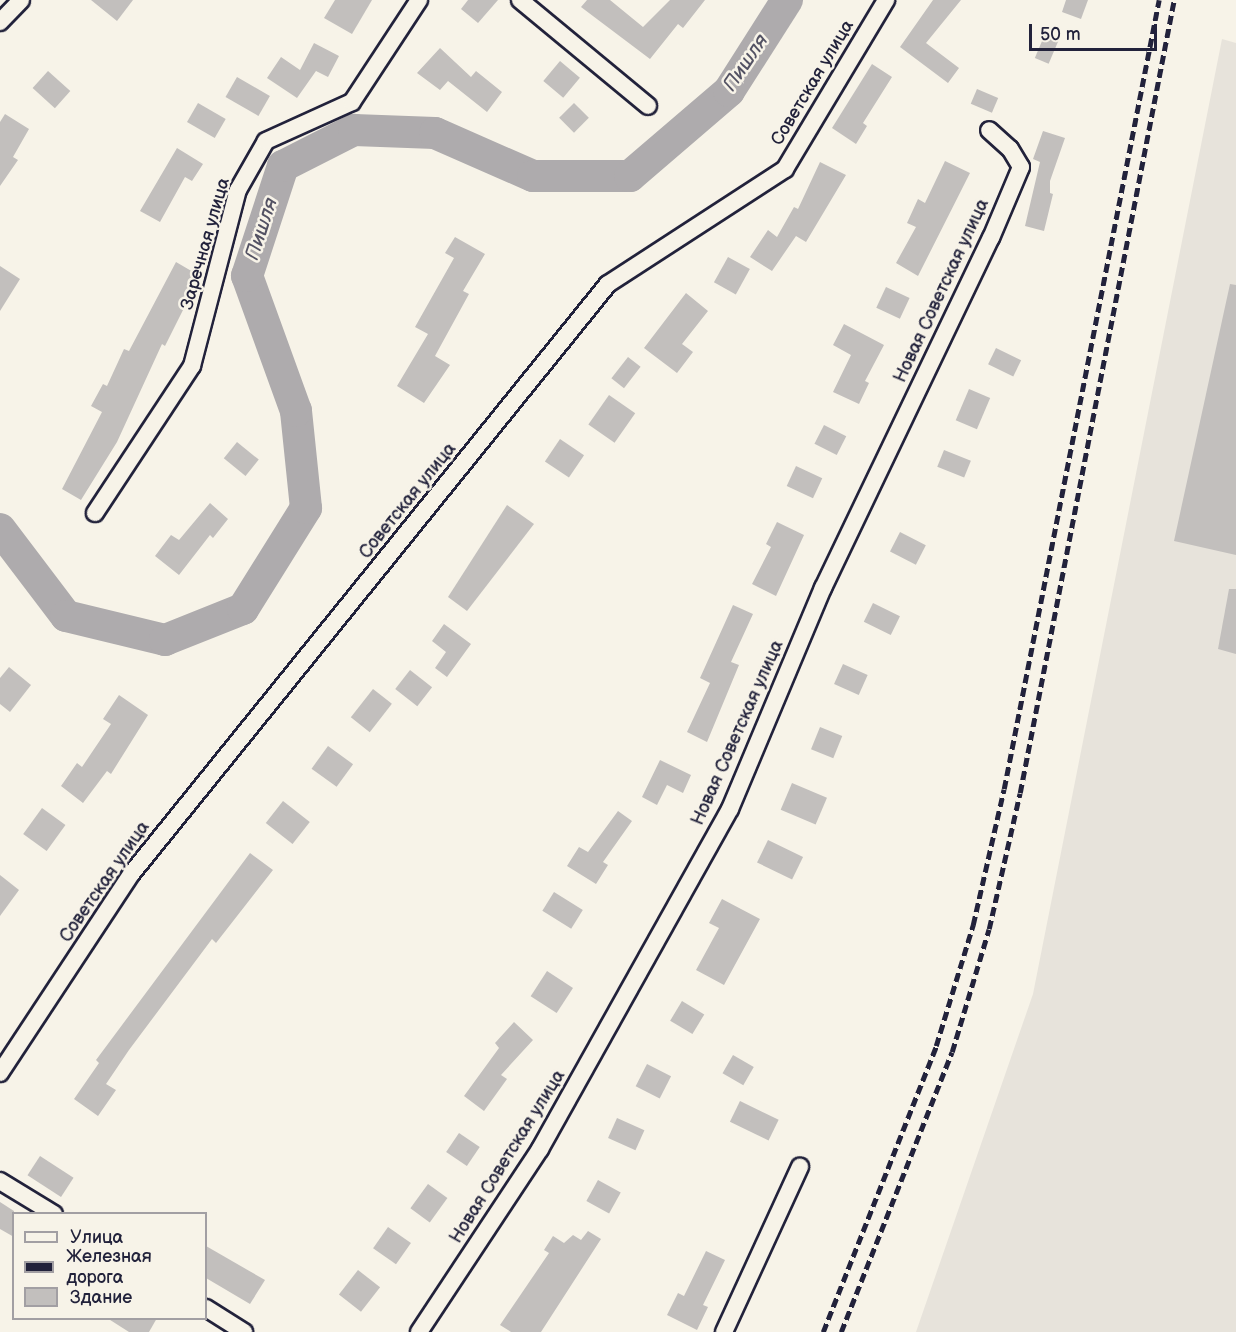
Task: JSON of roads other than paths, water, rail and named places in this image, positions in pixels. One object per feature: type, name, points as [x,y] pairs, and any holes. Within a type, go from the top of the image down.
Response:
[{"type":"street","points":[[0,22],[21,0]]},
{"type":"street","name":"Заречная улица","points":[[94,513],[192,366],[238,190],[266,141],[352,102],[419,0]]},
{"type":"street","points":[[520,0],[648,106]]},
{"type":"street","name":"Советская улица","points":[[0,1073],[132,873],[608,284],[785,169],[886,0]]},
{"type":"street","name":"Новая Советская улица","points":[[419,1332],[540,1149],[730,809],[823,588],[991,238],[1021,167],[1010,149],[989,130]]},
{"type":"street","points":[[724,1332],[800,1167]]},
{"type":"street","points":[[0,1181],[51,1212]]},
{"type":"street","points":[[207,1309],[243,1332]]},
{"type":"waterway","name":"Пишля","points":[[0,529],[66,616],[165,640],[243,609],[306,508],[296,411],[247,276],[283,166],[354,130],[435,133],[533,176],[630,176],[729,91],[787,0]]},
{"type":"railway","points":[[823,1332],[936,1046],[973,925],[1004,789],[1159,0]]},
{"type":"railway","points":[[841,1332],[952,1052],[989,929],[1020,793],[1174,0]]}]
